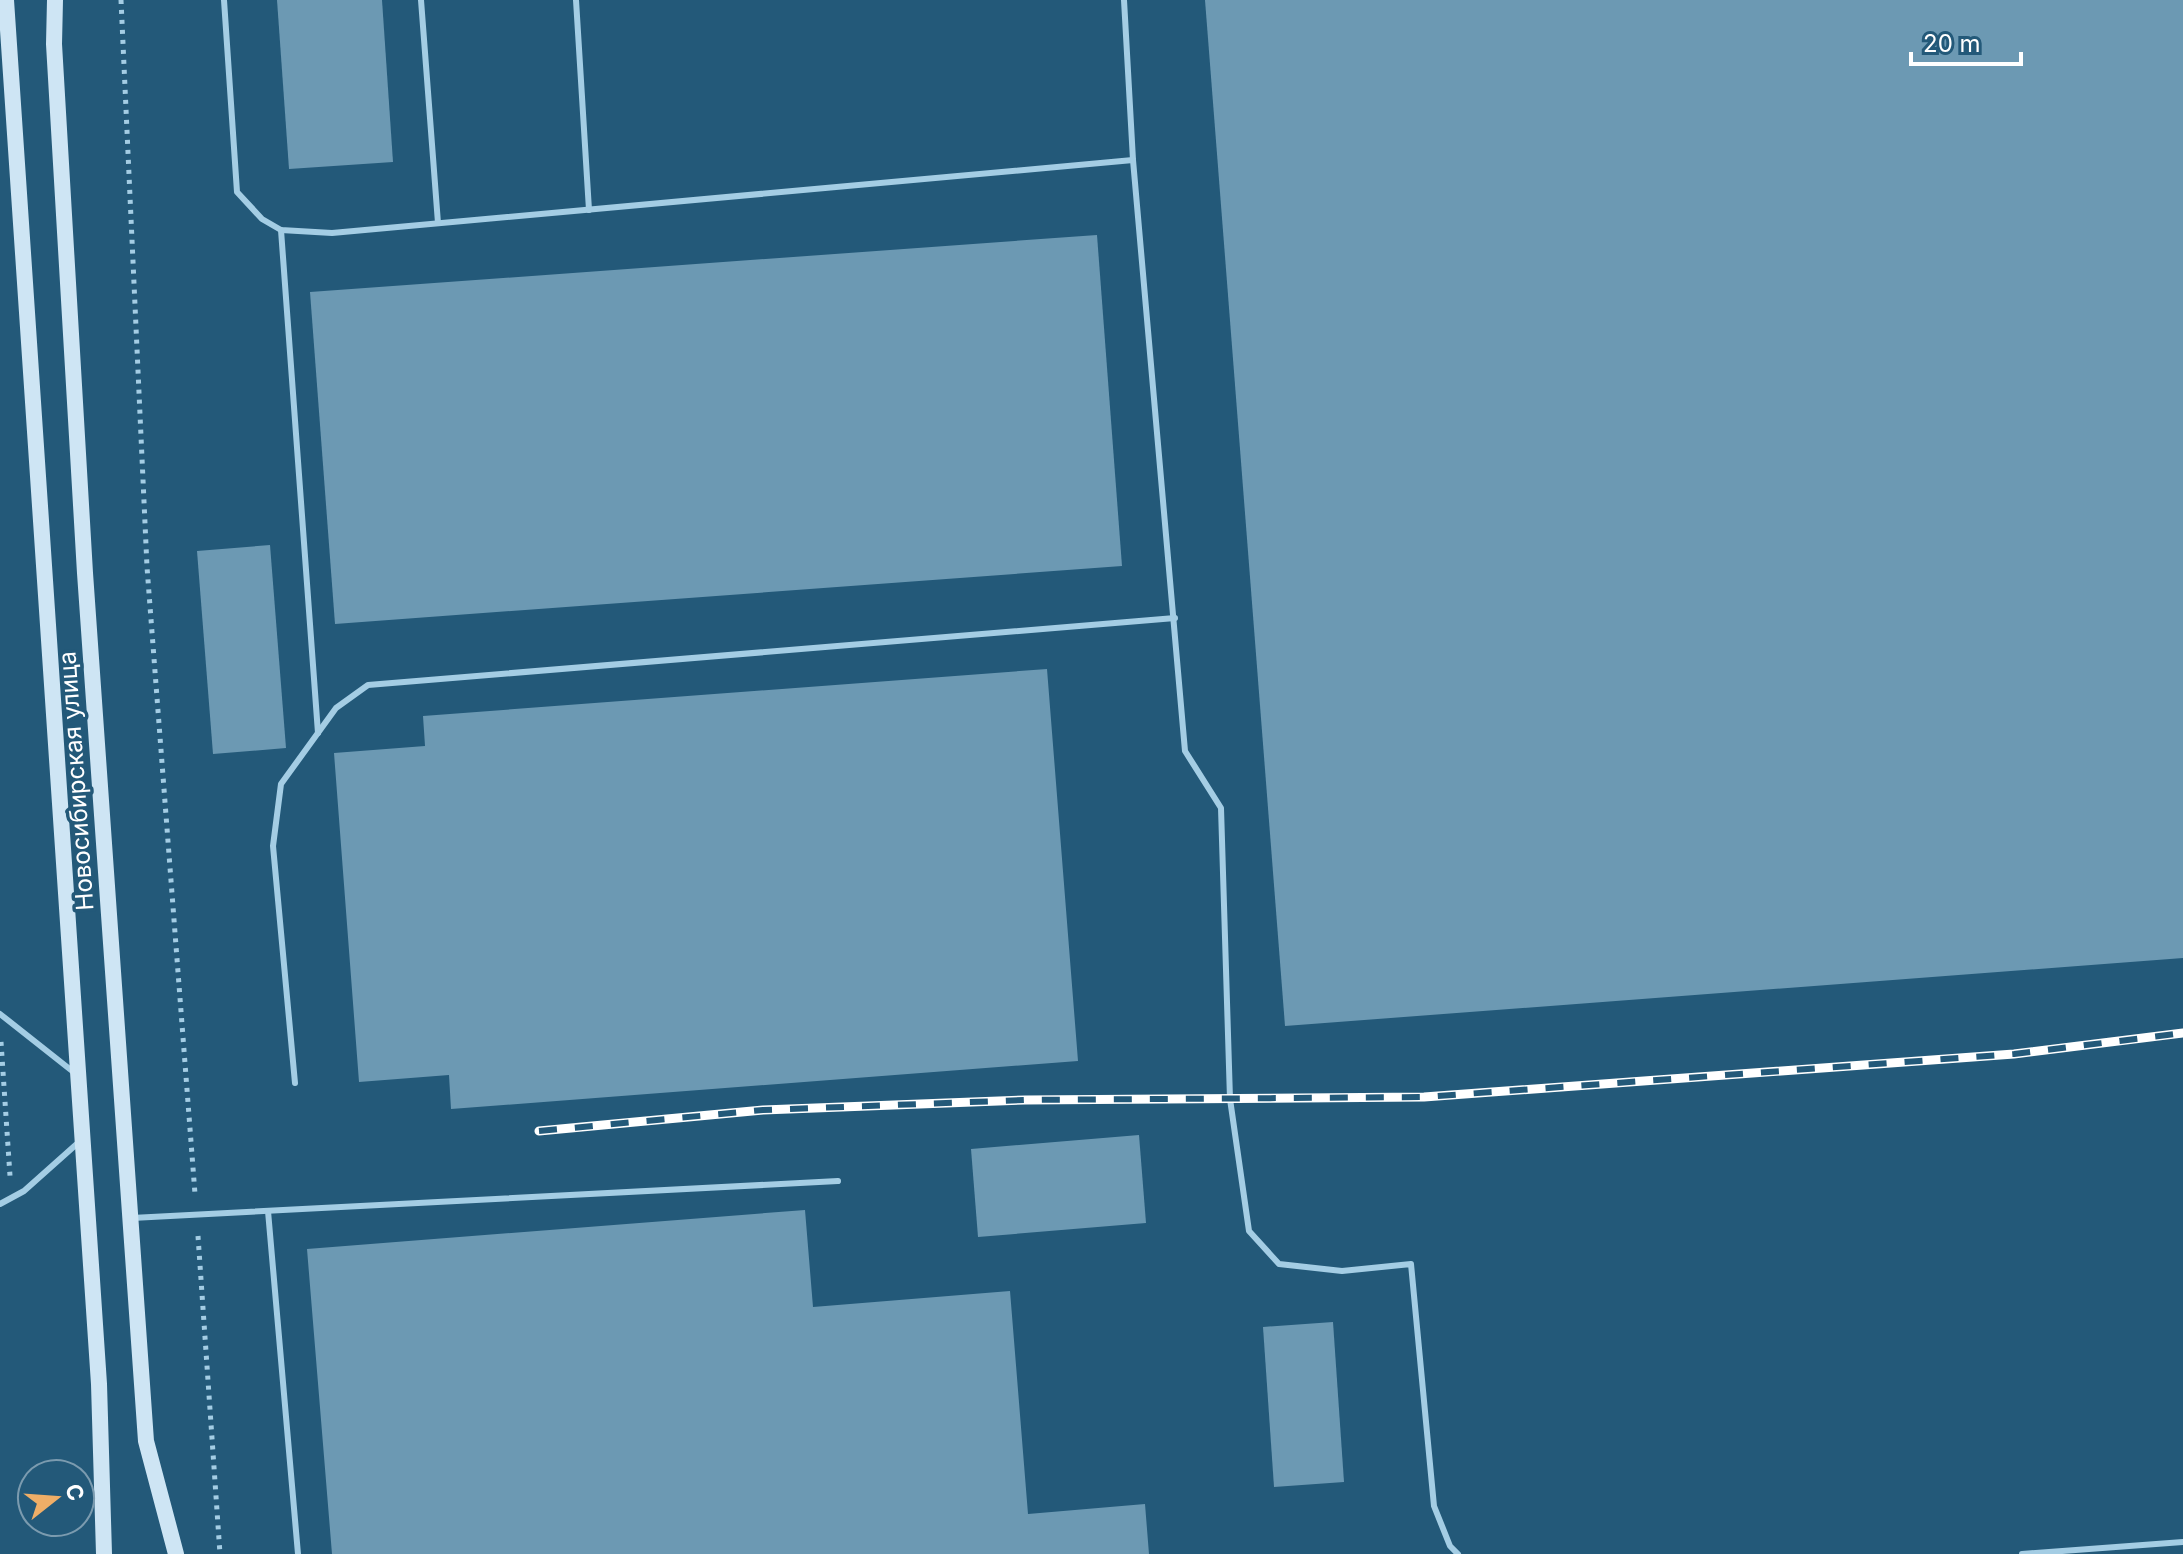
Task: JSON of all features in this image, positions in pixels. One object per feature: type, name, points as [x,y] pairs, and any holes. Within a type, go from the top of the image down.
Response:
[{"type":"main road","name":"Новосибирская улица","points":[[6,0],[4,60],[79,1076],[99,1384],[104,1554]]},
{"type":"main road","name":"Новосибирская улица","points":[[55,0],[55,60],[85,573],[146,1441],[176,1554]]},
{"type":"lane","points":[[224,0],[237,192],[262,219],[281,230],[332,233],[1133,160]]},
{"type":"lane","points":[[421,0],[438,223]]},
{"type":"lane","points":[[576,0],[589,210]]},
{"type":"lane","points":[[1124,0],[1133,160],[1185,751],[1221,808],[1230,1099],[1249,1231],[1279,1264],[1342,1271],[1411,1264],[1434,1506],[1450,1546],[1458,1554]]},
{"type":"lane","points":[[281,230],[318,733]]},
{"type":"lane","points":[[295,1083],[273,846],[281,784],[336,708],[368,685],[1175,618]]},
{"type":"lane","points":[[0,1014],[79,1076]]},
{"type":"lane","points":[[0,1204],[24,1191],[82,1140]]},
{"type":"lane","points":[[132,1218],[838,1181]]},
{"type":"lane","points":[[268,1211],[298,1554]]},
{"type":"lane","points":[[2022,1554],[2183,1542]]},
{"type":"path","points":[[121,0],[147,567],[220,1554]]},
{"type":"path","points":[[0,1034],[12,1197]]},
{"type":"building","points":[[277,0],[382,0],[393,162],[289,169]]},
{"type":"building","points":[[1205,0],[2183,0],[2183,958],[1285,1026]]},
{"type":"building","points":[[1097,235],[1122,566],[335,624],[310,292]]},
{"type":"building","points":[[270,545],[286,748],[213,754],[197,551]]},
{"type":"building","points":[[1047,669],[1078,1061],[451,1109],[449,1075],[359,1082],[334,753],[425,746],[423,716]]},
{"type":"building","points":[[1139,1135],[1146,1223],[978,1237],[971,1149]]},
{"type":"building","points":[[805,1210],[813,1307],[1010,1291],[1028,1514],[1145,1504],[1149,1554],[332,1554],[307,1249]]},
{"type":"building","points":[[1333,1322],[1344,1482],[1274,1487],[1263,1327]]},
{"type":"railway","points":[[539,1131],[763,1110],[1025,1100],[1424,1097],[2014,1054],[2183,1033]]}]
